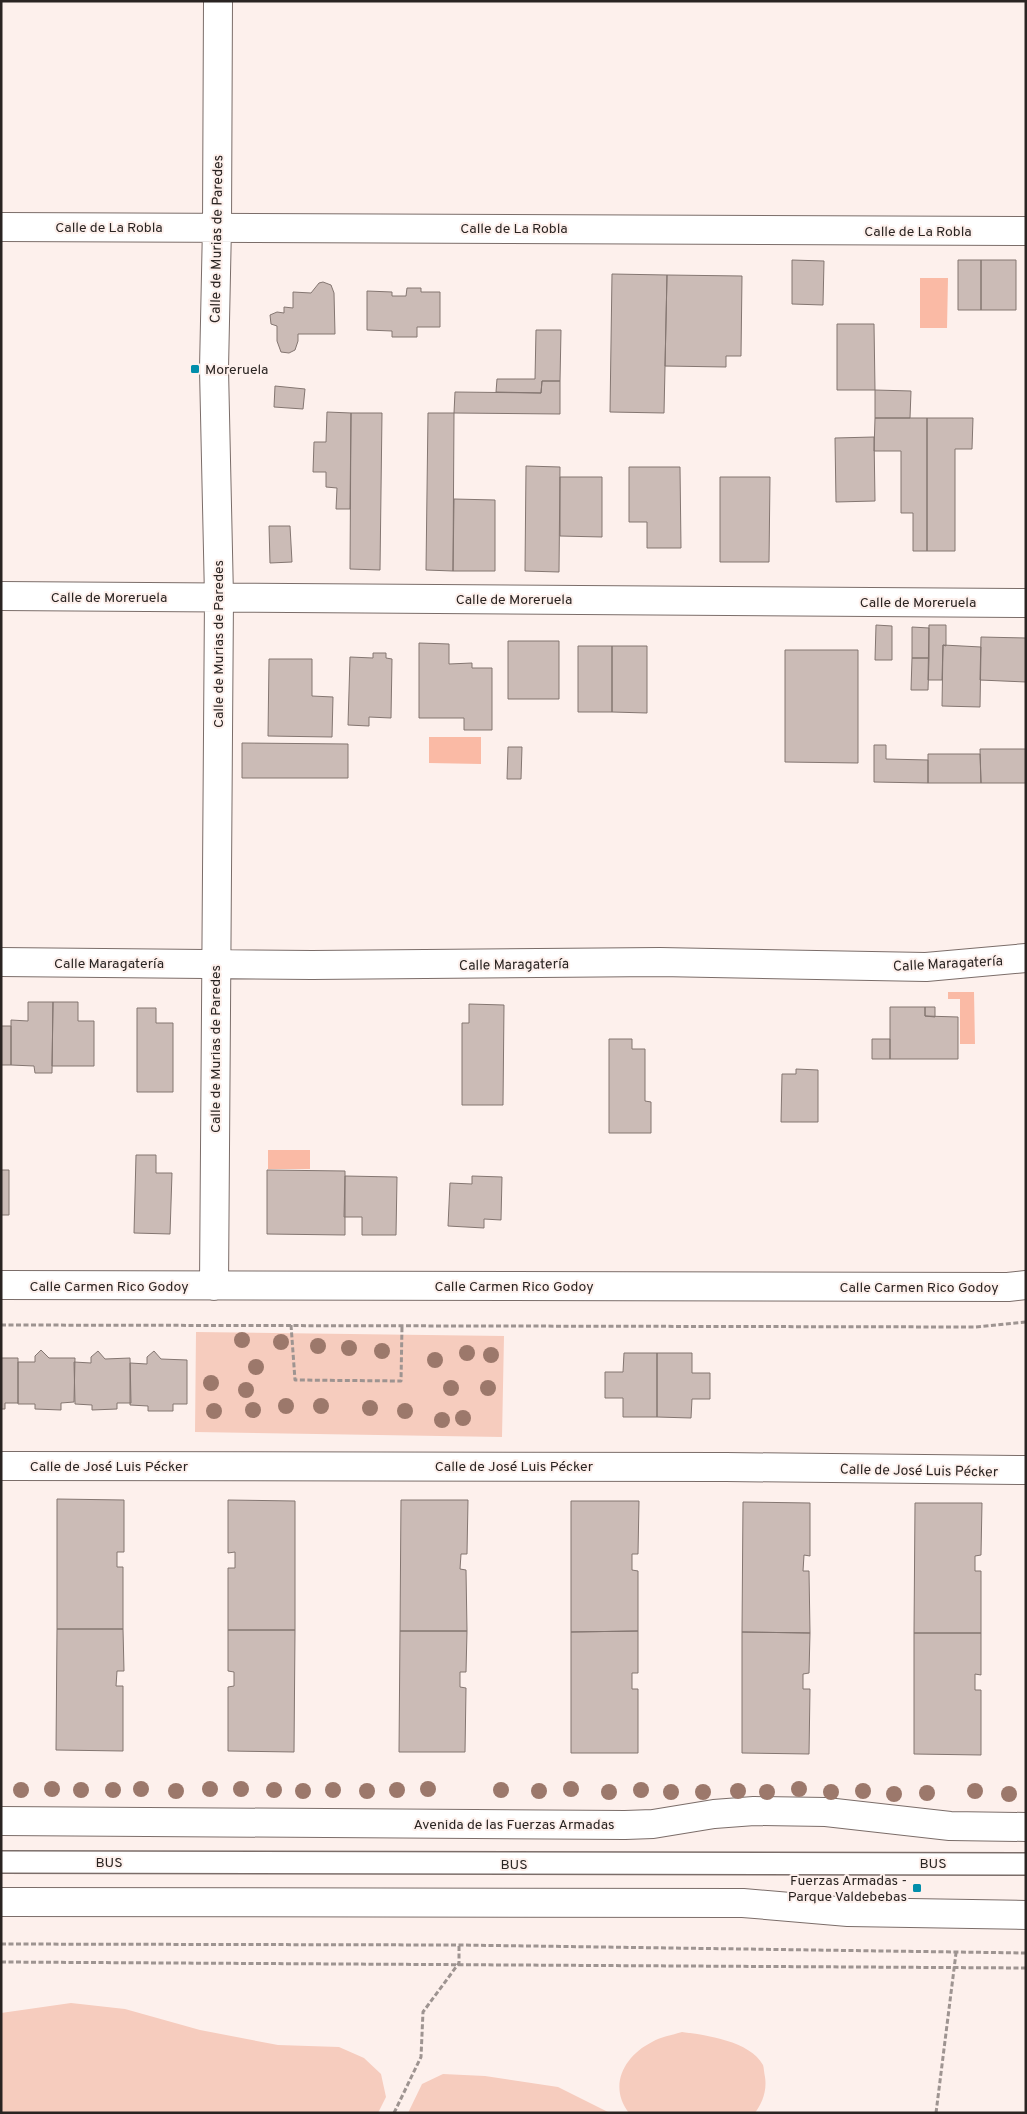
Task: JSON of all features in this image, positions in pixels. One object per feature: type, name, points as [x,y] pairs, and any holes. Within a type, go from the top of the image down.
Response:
[{"type":"street","name":"Calle de Murias de Paredes","points":[[214,1286],[219,597],[214,369],[218,1]]},
{"type":"street","name":"Calle de La Robla","points":[[1,227],[217,226],[1026,231]]},
{"type":"street","name":"Calle de Moreruela","points":[[1,596],[1026,603]]},
{"type":"street","name":"Calle Maragatería","points":[[1,962],[312,966],[660,962],[926,967],[1026,958]]},
{"type":"street","name":"Calle Carmen Rico Godoy","points":[[1,1285],[1008,1287],[1026,1285]]},
{"type":"street","name":"Calle de José Luis Pécker","points":[[1,1466],[726,1467],[1026,1470]]},
{"type":"street","name":"Avenida de las Fuerzas Armadas","points":[[1,1821],[625,1825],[653,1824],[714,1814],[754,1811],[826,1812],[950,1826],[1026,1827]]},
{"type":"street","points":[[983,1914],[1026,1901]]},
{"type":"street","points":[[1,1902],[743,1903],[848,1912],[1026,1915]]},
{"type":"lane","name":"BUS","points":[[1,1862],[1026,1864]]},
{"type":"path","points":[[1,1324],[976,1327],[1026,1322]]},
{"type":"path","points":[[291,1325],[294,1380],[401,1381],[402,1326]]},
{"type":"path","points":[[1,1944],[460,1946],[1026,1953]]},
{"type":"path","points":[[394,2113],[421,2057],[423,2012],[459,1963],[460,1946]]},
{"type":"path","points":[[936,2113],[956,1953]]},
{"type":"path","points":[[1,1962],[459,1963],[1026,1968]]},
{"type":"shaded area","points":[[920,278],[948,278],[947,328],[920,328]]},
{"type":"shaded area","points":[[429,737],[481,737],[481,764],[429,763]]},
{"type":"shaded area","points":[[948,992],[974,992],[975,1044],[960,1044],[960,999],[948,999]]},
{"type":"shaded area","points":[[268,1150],[310,1150],[310,1169],[268,1169]]},
{"type":"shaded area","points":[[196,1332],[504,1336],[502,1437],[195,1432]]},
{"type":"shaded area","points":[[71,2003],[125,2009],[200,2030],[278,2045],[339,2047],[364,2058],[381,2074],[386,2097],[378,2113],[1,2113],[1,2013]]},
{"type":"shaded area","points":[[682,2032],[715,2037],[727,2041],[748,2050],[757,2057],[763,2065],[765,2091],[755,2113],[629,2113],[623,2103],[620,2092],[622,2073],[627,2063],[642,2048],[652,2042],[662,2037]]},
{"type":"shaded area","points":[[443,2074],[485,2076],[558,2087],[610,2113],[408,2113],[422,2084]]},
{"type":"building","points":[[792,260],[824,261],[823,305],[792,304]]},
{"type":"building","points":[[958,260],[981,260],[981,310],[958,310]]},
{"type":"building","points":[[981,260],[1016,260],[1016,310],[981,310]]},
{"type":"building","points":[[612,274],[667,275],[664,413],[610,412]]},
{"type":"building","points":[[667,275],[742,276],[741,356],[726,356],[726,367],[665,366]]},
{"type":"building","points":[[323,282],[331,285],[334,293],[335,334],[298,334],[295,350],[289,353],[281,352],[277,341],[277,326],[271,324],[270,315],[277,312],[284,313],[284,307],[293,308],[293,292],[311,293],[319,283]]},
{"type":"building","points":[[407,288],[421,288],[421,292],[440,292],[440,327],[417,327],[417,337],[392,337],[392,331],[367,330],[367,291],[392,292],[392,296],[406,296]]},
{"type":"building","points":[[837,324],[874,324],[875,390],[837,390]]},
{"type":"building","points":[[536,330],[561,330],[560,381],[542,381],[541,393],[496,392],[497,379],[535,379]]},
{"type":"building","points":[[542,381],[560,381],[560,414],[454,413],[455,392],[541,393]]},
{"type":"building","points":[[275,386],[305,389],[303,409],[274,407]]},
{"type":"building","points":[[875,390],[911,391],[910,418],[875,418]]},
{"type":"building","points":[[327,412],[351,413],[350,509],[336,509],[337,488],[326,487],[326,472],[313,472],[314,442],[326,442]]},
{"type":"building","points":[[351,413],[382,413],[380,570],[350,569]]},
{"type":"building","points":[[428,413],[454,413],[453,571],[426,570]]},
{"type":"building","points":[[875,418],[927,418],[927,551],[913,551],[913,513],[901,513],[901,451],[874,451]]},
{"type":"building","points":[[927,418],[973,418],[972,449],[955,449],[955,551],[927,551]]},
{"type":"building","points":[[874,437],[875,501],[836,502],[835,438]]},
{"type":"building","points":[[526,466],[560,467],[559,572],[525,571]]},
{"type":"building","points":[[629,467],[680,467],[681,548],[647,548],[647,522],[629,522]]},
{"type":"building","points":[[560,477],[602,477],[602,537],[560,536]]},
{"type":"building","points":[[720,477],[770,477],[769,562],[720,562]]},
{"type":"building","points":[[454,499],[495,500],[495,571],[453,571]]},
{"type":"building","points":[[269,526],[290,526],[292,562],[270,563]]},
{"type":"building","points":[[876,625],[892,626],[892,660],[875,660]]},
{"type":"building","points":[[929,625],[946,625],[946,646],[943,645],[942,680],[928,680]]},
{"type":"building","points":[[912,627],[929,628],[929,658],[912,658]]},
{"type":"building","points":[[981,637],[1026,638],[1026,682],[980,680]]},
{"type":"building","points":[[508,641],[559,641],[559,699],[508,699]]},
{"type":"building","points":[[419,643],[449,644],[449,664],[472,663],[472,668],[492,668],[492,730],[464,730],[464,718],[419,718]]},
{"type":"building","points":[[943,645],[981,647],[980,707],[942,706]]},
{"type":"building","points":[[578,646],[612,646],[612,712],[578,712]]},
{"type":"building","points":[[612,646],[647,646],[647,713],[612,712]]},
{"type":"building","points":[[785,650],[858,650],[858,763],[785,762]]},
{"type":"building","points":[[373,653],[386,653],[386,658],[392,659],[391,718],[369,717],[369,726],[348,725],[350,657],[373,658]]},
{"type":"building","points":[[912,658],[929,658],[928,690],[911,690]]},
{"type":"building","points":[[269,659],[312,659],[312,696],[333,697],[332,737],[268,736]]},
{"type":"building","points":[[242,743],[348,744],[348,778],[242,778]]},
{"type":"building","points":[[874,745],[886,745],[886,759],[928,760],[928,783],[874,782]]},
{"type":"building","points":[[508,747],[522,747],[521,779],[507,779]]},
{"type":"building","points":[[980,749],[1026,749],[1026,783],[981,783]]},
{"type":"building","points":[[928,754],[980,754],[981,783],[928,783]]},
{"type":"building","points":[[28,1002],[53,1002],[52,1073],[35,1073],[34,1066],[11,1065],[11,1020],[28,1021]]},
{"type":"building","points":[[53,1002],[78,1002],[78,1021],[94,1021],[94,1066],[52,1066]]},
{"type":"building","points":[[469,1004],[504,1005],[503,1105],[462,1105],[462,1023],[469,1023]]},
{"type":"building","points":[[890,1007],[925,1007],[925,1016],[958,1017],[958,1059],[890,1059]]},
{"type":"building","points":[[925,1007],[935,1007],[935,1017],[925,1016]]},
{"type":"building","points":[[137,1008],[156,1008],[156,1023],[173,1023],[173,1092],[137,1092]]},
{"type":"building","points":[[1,1026],[11,1026],[11,1065],[1,1065]]},
{"type":"building","points":[[609,1039],[632,1039],[632,1049],[645,1049],[645,1101],[651,1102],[651,1133],[609,1133]]},
{"type":"building","points":[[872,1039],[890,1039],[890,1059],[872,1059]]},
{"type":"building","points":[[796,1069],[818,1070],[818,1122],[781,1122],[782,1074],[796,1074]]},
{"type":"building","points":[[136,1155],[156,1155],[156,1173],[172,1173],[170,1234],[134,1233]]},
{"type":"building","points":[[1,1170],[9,1170],[9,1215],[1,1215]]},
{"type":"building","points":[[267,1170],[345,1171],[345,1235],[267,1234]]},
{"type":"building","points":[[345,1176],[397,1177],[396,1235],[362,1235],[362,1217],[344,1217]]},
{"type":"building","points":[[472,1176],[502,1177],[501,1220],[484,1219],[484,1228],[448,1226],[450,1183],[472,1184]]},
{"type":"building","points":[[41,1350],[49,1358],[75,1358],[74,1402],[61,1403],[61,1410],[35,1409],[35,1404],[18,1404],[18,1362],[35,1362],[35,1356]]},
{"type":"building","points":[[98,1351],[105,1359],[130,1358],[131,1403],[117,1403],[117,1409],[92,1410],[92,1405],[75,1404],[74,1362],[91,1363],[91,1357]]},
{"type":"building","points":[[154,1351],[161,1359],[187,1360],[187,1404],[173,1404],[173,1411],[148,1411],[148,1406],[130,1405],[130,1363],[147,1364],[147,1357]]},
{"type":"building","points":[[624,1353],[657,1353],[657,1417],[623,1417],[623,1398],[605,1398],[605,1372],[623,1372]]},
{"type":"building","points":[[657,1353],[692,1353],[692,1373],[710,1373],[710,1399],[692,1399],[691,1418],[657,1417]]},
{"type":"building","points":[[1,1358],[18,1358],[18,1403],[5,1403],[5,1409],[1,1409]]},
{"type":"building","points":[[57,1499],[124,1500],[124,1552],[117,1552],[117,1567],[123,1567],[123,1629],[57,1629]]},
{"type":"building","points":[[228,1500],[295,1501],[295,1630],[228,1630],[228,1568],[235,1568],[235,1552],[228,1553]]},
{"type":"building","points":[[401,1500],[468,1500],[467,1554],[461,1554],[460,1569],[466,1570],[467,1631],[400,1631]]},
{"type":"building","points":[[571,1501],[639,1501],[638,1554],[632,1554],[632,1570],[638,1571],[638,1631],[571,1632]]},
{"type":"building","points":[[743,1502],[810,1503],[810,1556],[804,1555],[803,1571],[809,1571],[810,1633],[742,1632]]},
{"type":"building","points":[[915,1503],[982,1503],[981,1555],[975,1556],[975,1571],[981,1571],[981,1633],[914,1633]]},
{"type":"building","points":[[57,1629],[123,1629],[124,1671],[117,1671],[116,1686],[123,1686],[123,1751],[56,1750]]},
{"type":"building","points":[[228,1630],[295,1630],[294,1752],[228,1751],[228,1687],[234,1686],[234,1672],[228,1671]]},
{"type":"building","points":[[400,1631],[467,1631],[466,1672],[460,1672],[460,1687],[466,1688],[465,1752],[399,1752]]},
{"type":"building","points":[[638,1631],[638,1673],[632,1673],[632,1689],[638,1689],[638,1753],[571,1753],[571,1632]]},
{"type":"building","points":[[742,1632],[810,1633],[809,1673],[803,1674],[803,1689],[810,1689],[809,1754],[742,1753]]},
{"type":"building","points":[[914,1633],[981,1633],[981,1675],[975,1674],[975,1690],[981,1690],[981,1755],[914,1754]]},
{"type":"place","name":"Moreruela","points":[[195,369]]},
{"type":"place","name":"Fuerzas Armadas - Parque Valdebebas","points":[[917,1888]]}]
